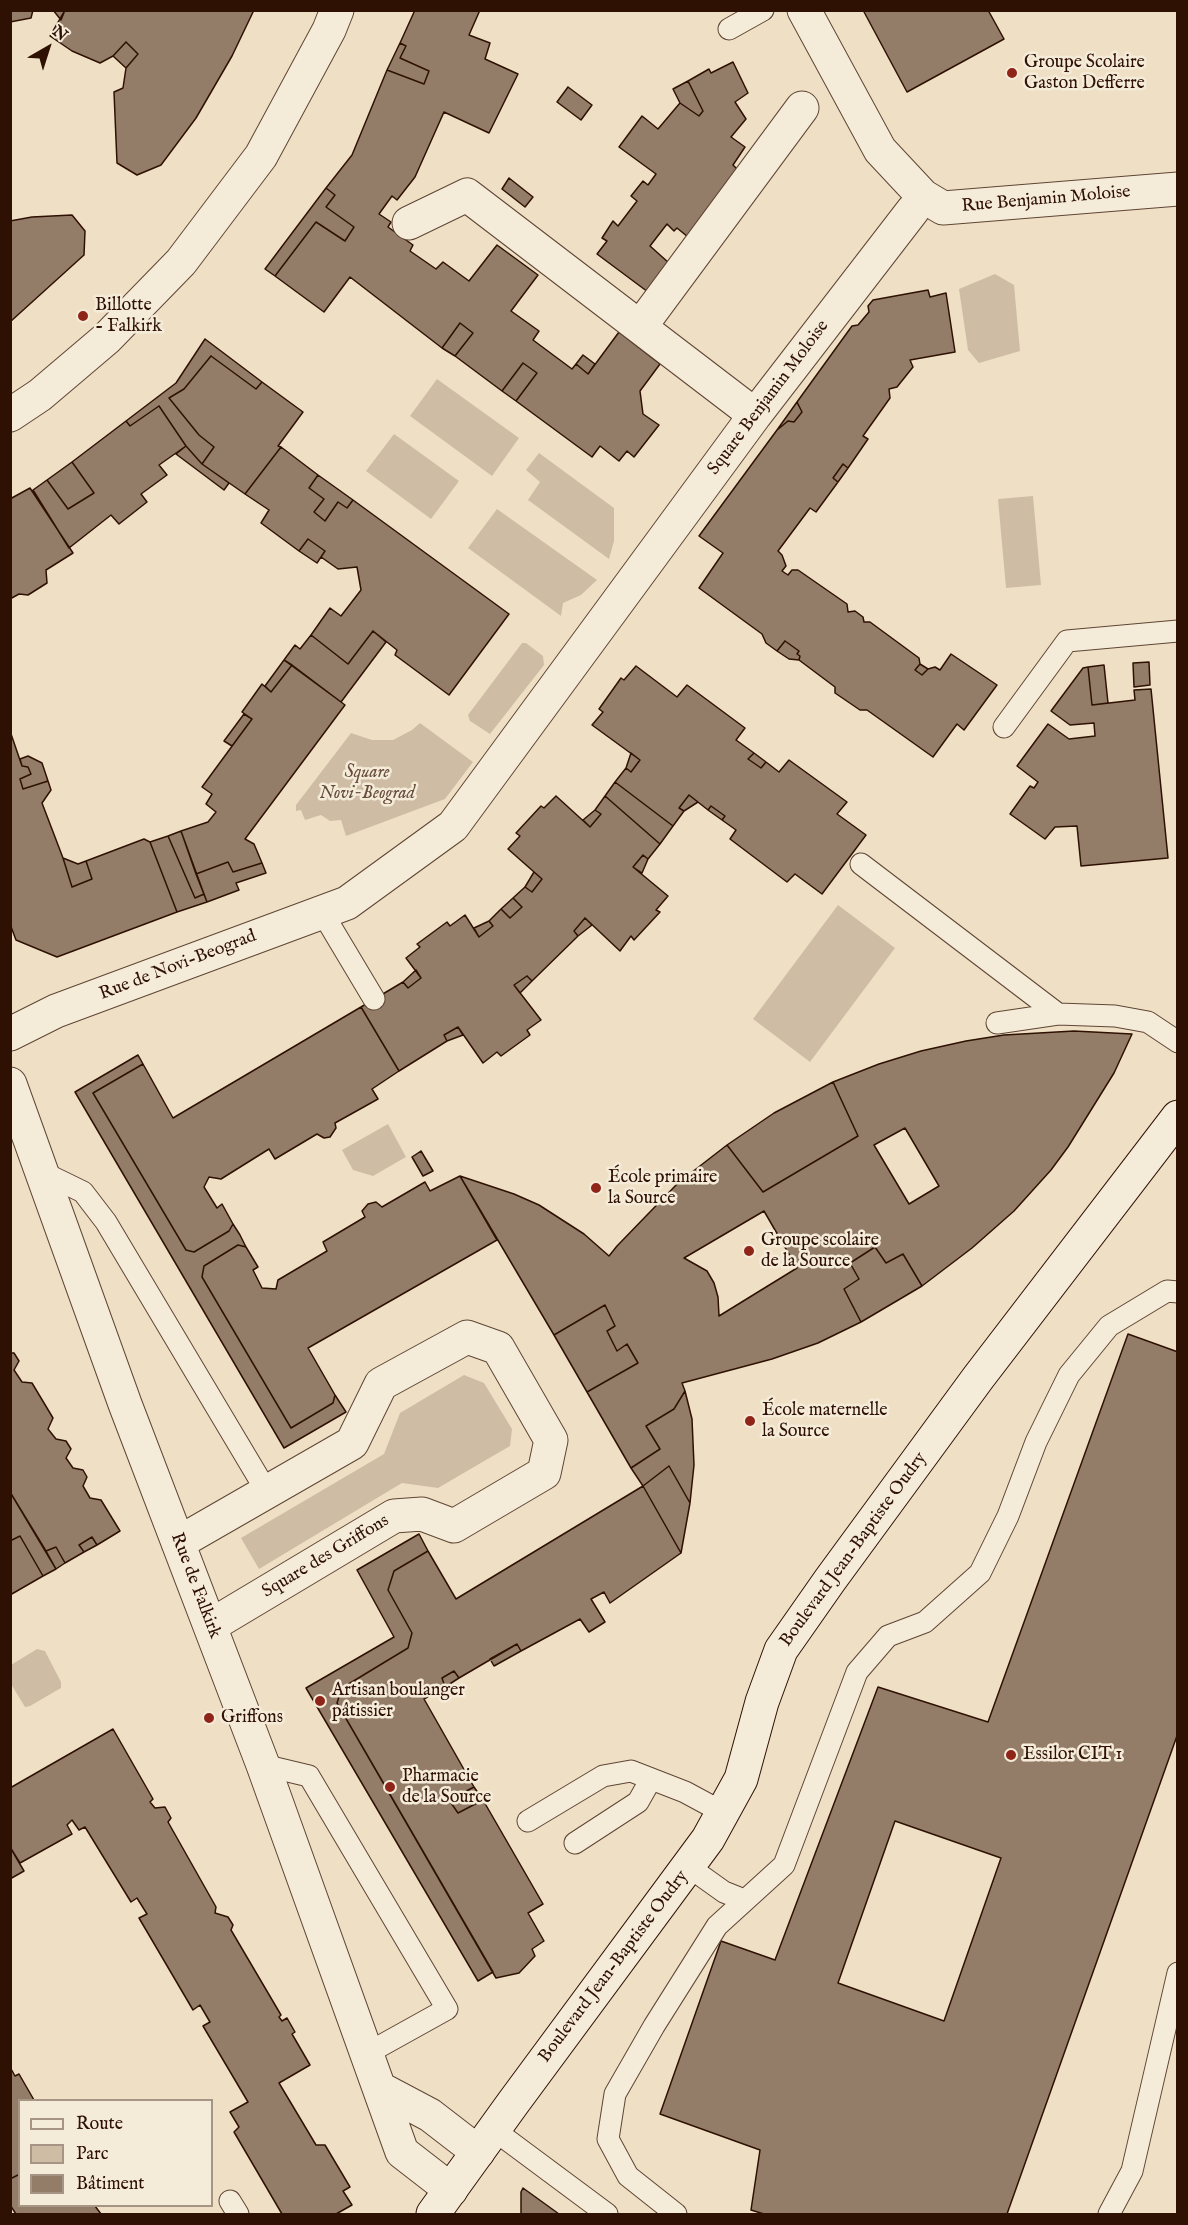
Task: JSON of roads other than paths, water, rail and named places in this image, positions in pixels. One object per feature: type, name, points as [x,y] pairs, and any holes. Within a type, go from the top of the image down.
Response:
[{"type":"street","points":[[10,415],[40,395],[106,339],[181,262],[261,156],[329,30],[337,10]]},
{"type":"street","name":"Rue Benjamin Moloise","points":[[804,10],[880,150],[923,196],[943,208],[1178,189]]},
{"type":"street","points":[[640,327],[802,108]]},
{"type":"street","points":[[409,223],[467,195],[755,415]]},
{"type":"street","name":"Square Benjamin Moloise","points":[[334,907],[453,826],[755,415],[913,210]]},
{"type":"street","name":"Rue de Novi-Beograd","points":[[10,1034],[56,1011],[334,907]]},
{"type":"street","name":"Rue de Falkirk","points":[[10,1084],[125,1404],[263,1765],[402,2152],[442,2202]]},
{"type":"street","name":"Boulevard Jean-Baptiste Oudry","points":[[442,2202],[689,1867],[724,1813],[741,1779],[762,1702],[781,1650],[978,1378],[1178,1117]]},
{"type":"street","name":"Square des Griffons","points":[[178,1544],[352,1443],[381,1384],[466,1337],[498,1348],[551,1440],[544,1473],[454,1526],[422,1514],[394,1516],[210,1626]]},
{"type":"street","points":[[379,2088],[486,2141]]},
{"type":"lane","points":[[729,28],[764,10]]},
{"type":"lane","points":[[1004,727],[1067,642],[1178,631]]},
{"type":"lane","points":[[861,864],[1058,1014]]},
{"type":"lane","points":[[334,907],[374,999]]},
{"type":"lane","points":[[997,1023],[1058,1014],[1115,1016],[1148,1022],[1178,1042]]},
{"type":"lane","points":[[42,1172],[83,1192],[106,1222],[267,1492]]},
{"type":"lane","points":[[676,2214],[628,2176],[608,2139],[615,2094],[654,2026],[717,1926],[784,1865],[857,1672],[888,1636],[925,1622],[980,1573],[1008,1516],[1036,1442],[1069,1375],[1109,1326],[1174,1286]]},
{"type":"lane","points":[[263,1765],[309,1776],[447,2009],[366,2054]]},
{"type":"lane","points":[[528,1821],[603,1776],[631,1771],[685,1792],[724,1813]]},
{"type":"lane","points":[[575,1843],[638,1802],[651,1779]]},
{"type":"lane","points":[[689,1867],[724,1892],[744,1900]]},
{"type":"lane","points":[[1109,2214],[1132,2171],[1178,1973]]},
{"type":"lane","points":[[486,2141],[607,2214]]},
{"type":"place","name":"Groupe Scolaire Gaston Defferre","points":[[1012,73]]},
{"type":"place","name":"Billotte - Falkirk","points":[[83,316]]},
{"type":"place","name":"École primaire la Source","points":[[596,1188]]},
{"type":"place","name":"Groupe scolaire de la Source","points":[[749,1251]]},
{"type":"place","name":"École maternelle la Source","points":[[750,1421]]},
{"type":"place","name":"Artisan boulanger pâtissier","points":[[320,1701]]},
{"type":"place","name":"Griffons","points":[[209,1718]]},
{"type":"place","name":"Essilor CIT 1","points":[[1011,1755]]},
{"type":"place","name":"Pharmacie de la Source","points":[[390,1787]]},
{"type":"park label","name":"Square Novi-Beograd","points":[[367,783]]}]
